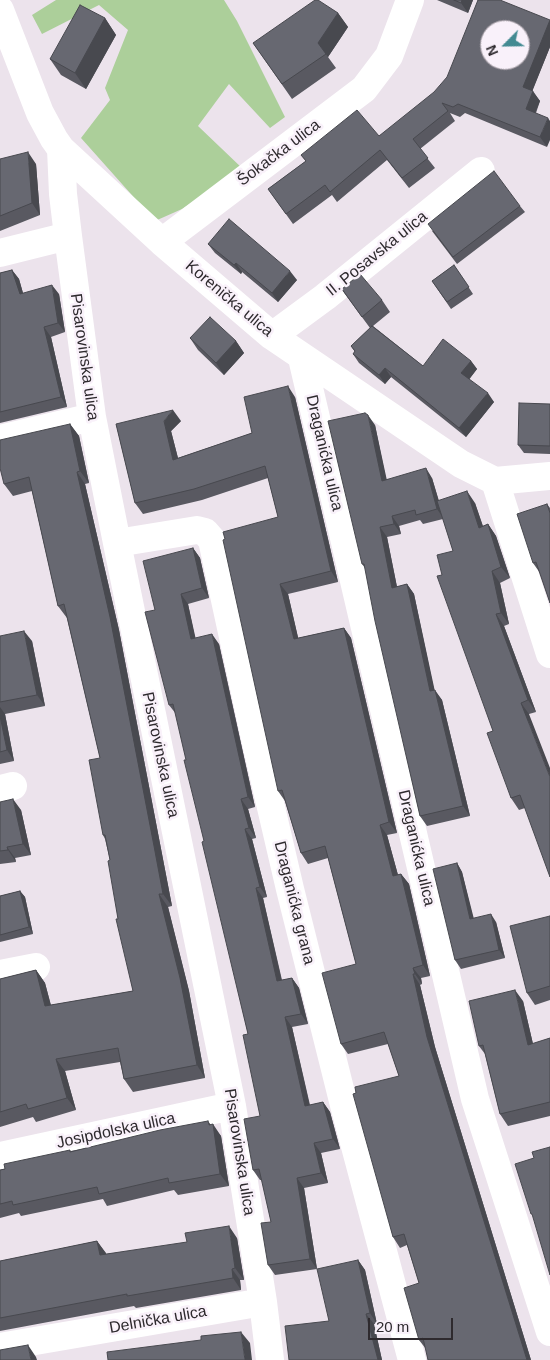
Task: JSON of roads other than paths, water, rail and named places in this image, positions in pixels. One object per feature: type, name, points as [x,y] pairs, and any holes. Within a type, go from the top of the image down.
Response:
[{"type":"street","name":"Šokačka ulica","points":[[162,242],[364,89],[389,56],[410,0]]},
{"type":"street","name":"Korenička ulica","points":[[0,10],[40,113],[61,149],[162,242],[272,336],[461,464],[495,481]]},
{"type":"street","name":"Pisarovinska ulica","points":[[61,149],[63,194],[92,417],[116,543],[232,1106],[263,1302],[270,1360]]},
{"type":"street","name":"II. Posavska ulica","points":[[272,336],[325,297],[481,170]]},
{"type":"street","points":[[0,253],[68,236]]},
{"type":"street","name":"Draganićka ulica","points":[[302,358],[475,1100],[550,1332]]},
{"type":"street","points":[[0,439],[92,417]]},
{"type":"street","points":[[550,476],[495,481],[550,654]]},
{"type":"street","name":"Draganićka grana","points":[[116,543],[197,530],[205,532],[212,540],[292,898],[344,1105],[412,1360]]},
{"type":"street","points":[[0,974],[36,967]]},
{"type":"street","name":"Josipdolska ulica","points":[[0,1156],[232,1106]]},
{"type":"street","name":"Delnička ulica","points":[[0,1347],[55,1349],[263,1302]]}]
